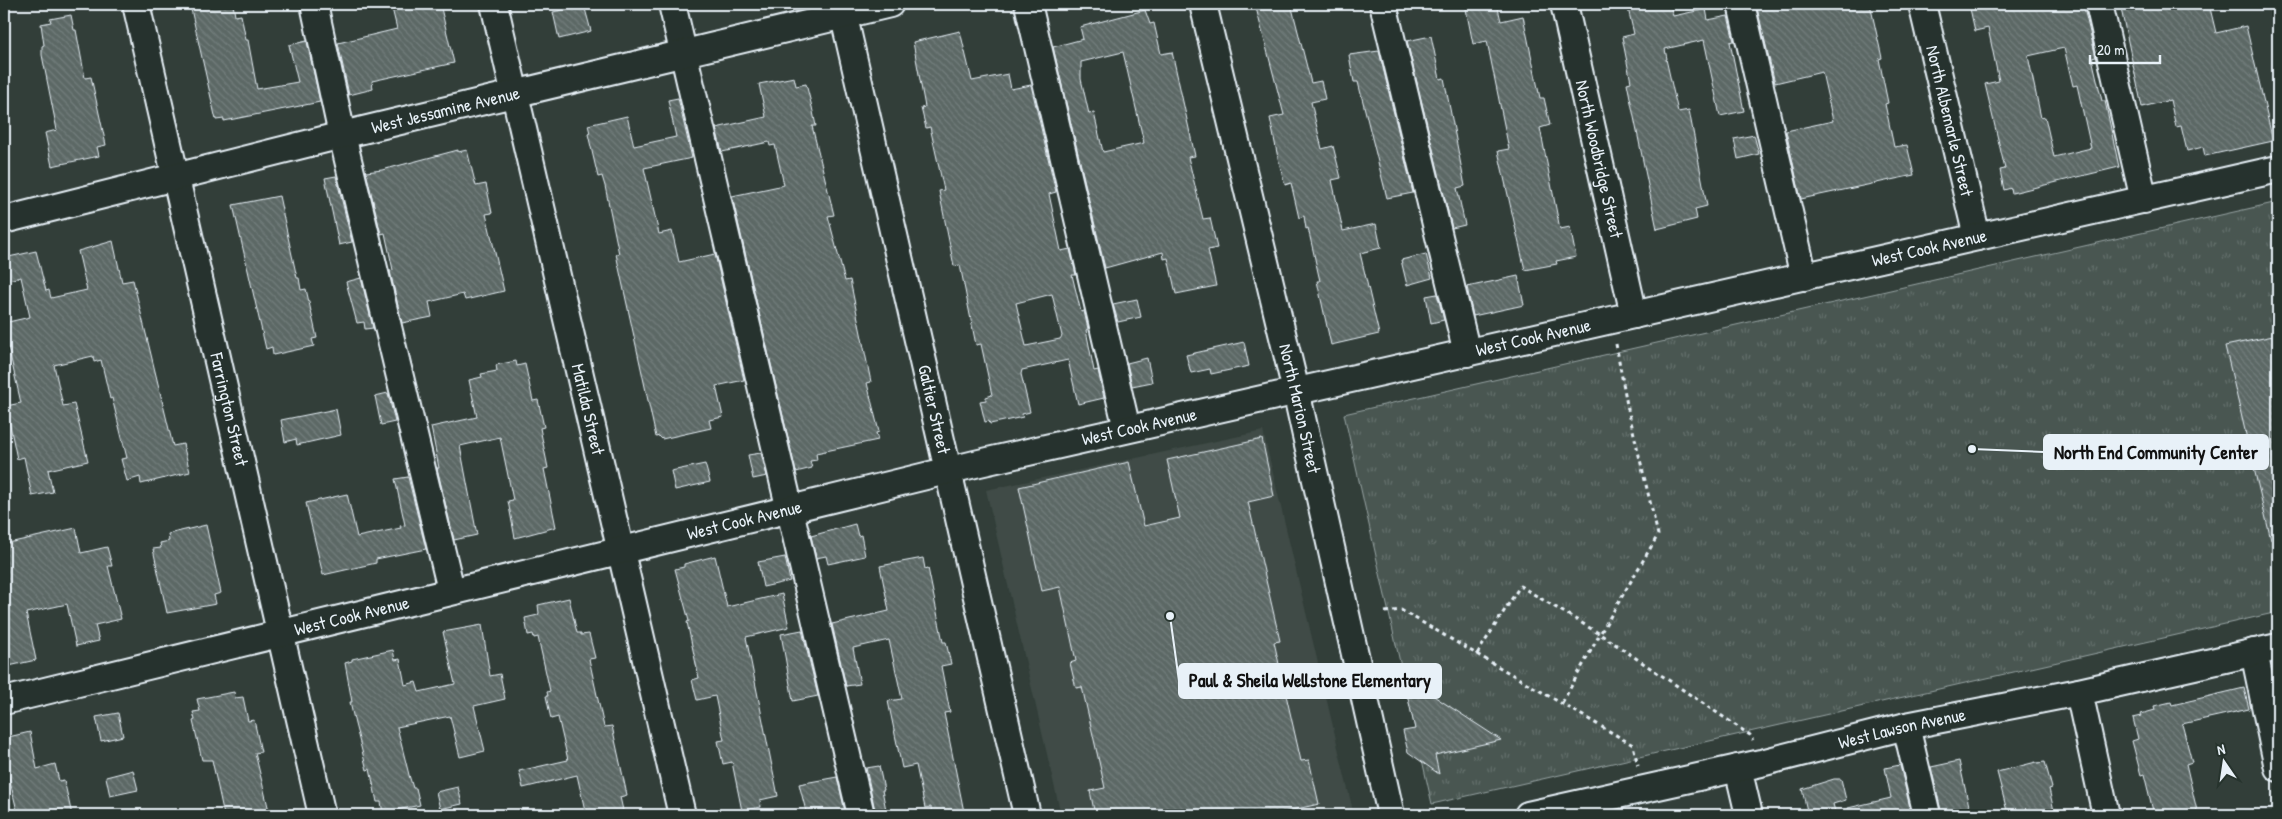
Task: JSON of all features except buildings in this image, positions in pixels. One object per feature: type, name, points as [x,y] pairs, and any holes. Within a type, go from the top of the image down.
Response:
[{"type":"street","name":"Farrington Street","points":[[136,4],[322,815]]},
{"type":"street","points":[[314,4],[342,135],[451,590]]},
{"type":"street","name":"Matilda Street","points":[[494,4],[682,815]]},
{"type":"street","points":[[672,4],[791,508],[861,815]]},
{"type":"street","name":"West Jessamine Avenue","points":[[4,220],[683,52],[843,9],[890,4]]},
{"type":"street","points":[[1028,4],[1127,429]]},
{"type":"street","name":"North Marion Street","points":[[1203,4],[1296,391],[1391,815]]},
{"type":"street","points":[[1383,4],[1467,353]]},
{"type":"street","name":"North Woodbridge Street","points":[[1564,4],[1634,315]]},
{"type":"street","points":[[1741,4],[1804,276]]},
{"type":"street","name":"North Albemarle Street","points":[[1922,4],[1977,237]]},
{"type":"street","points":[[2099,4],[2144,200]]},
{"type":"street","name":"Galtier Street","points":[[843,9],[1027,815]]},
{"type":"street","name":"West Cook Avenue","points":[[4,701],[451,590],[1127,429],[2278,169]]},
{"type":"street","points":[[2266,650],[2278,768]]},
{"type":"street","name":"West Lawson Avenue","points":[[1528,815],[1574,810],[1642,790],[1906,726],[2079,692],[2266,650]]},
{"type":"street","points":[[2079,692],[2106,815]]},
{"type":"street","points":[[1906,726],[1927,815]]},
{"type":"street","points":[[1738,768],[1749,815]]},
{"type":"path","points":[[1562,703],[1658,535],[1627,404],[1616,338]]},
{"type":"path","points":[[1477,654],[1520,586],[1600,634],[1750,735],[1754,741]]},
{"type":"path","points":[[1385,612],[1401,610],[1634,745],[1642,790]]},
{"type":"shaded area","points":[[1263,431],[1354,815],[1061,815],[986,490]]},
{"type":"green space","points":[[2278,202],[2278,612],[1432,804],[1344,414]]},
{"type":"place","name":"North End Community Center","points":[[1972,449]]},
{"type":"place","name":"Paul & Sheila Wellstone Elementary","points":[[1170,616]]}]
